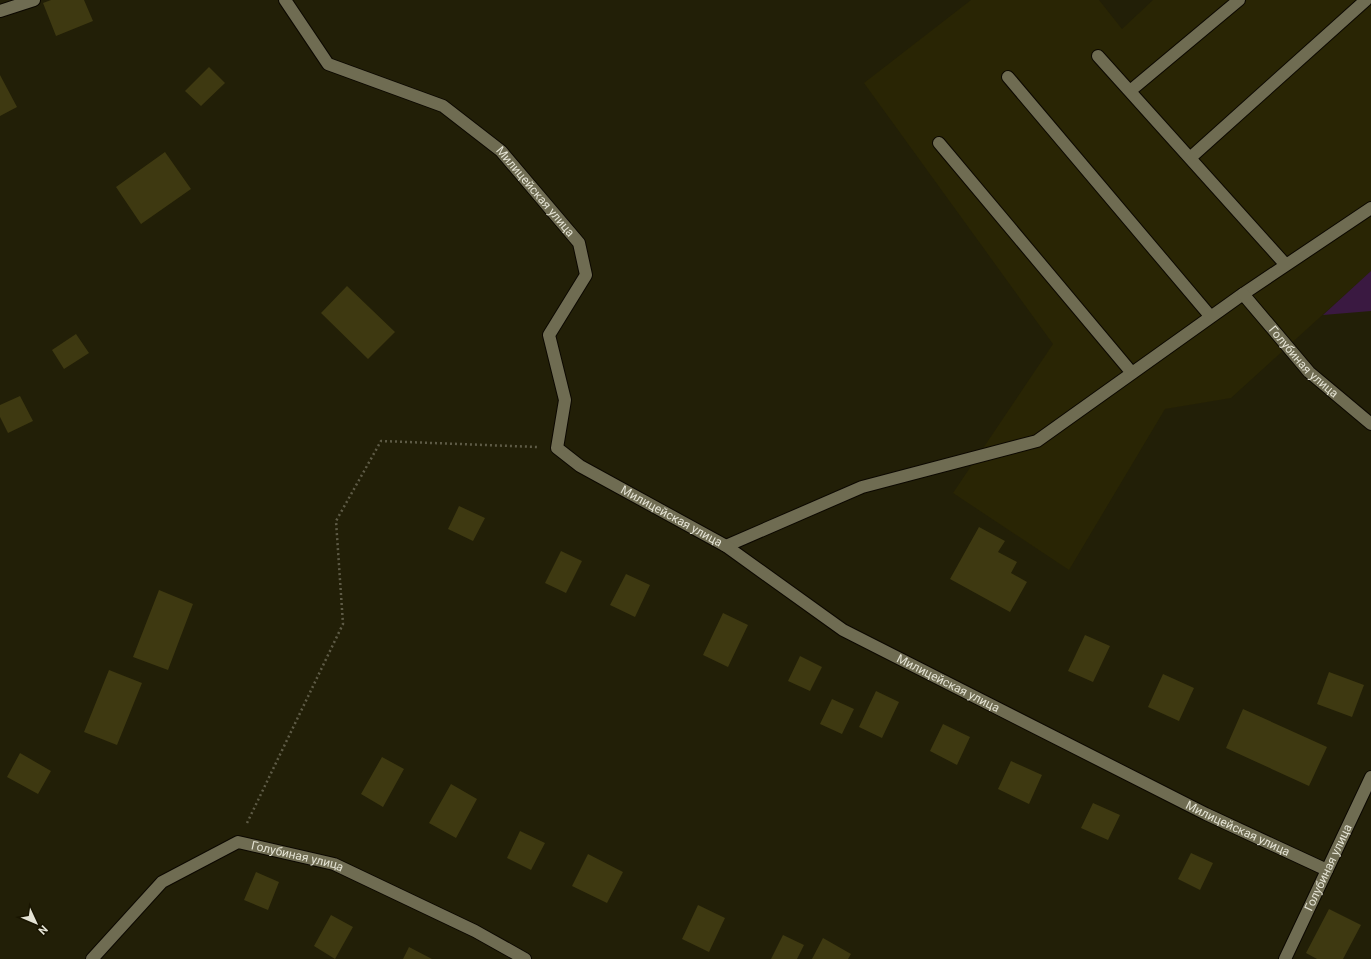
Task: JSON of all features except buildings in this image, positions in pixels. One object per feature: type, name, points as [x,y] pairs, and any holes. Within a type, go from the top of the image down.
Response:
[{"type":"street","points":[[0,11],[34,0]]},
{"type":"street","name":"Милицейская улица","points":[[285,0],[328,64],[443,106],[501,150],[579,243],[586,275],[549,335],[565,400],[557,448],[580,466],[726,546],[843,630],[1206,814],[1327,870]]},
{"type":"street","points":[[1130,91],[1239,0]]},
{"type":"street","points":[[1190,158],[1366,0]]},
{"type":"street","points":[[1098,56],[1286,265]]},
{"type":"street","points":[[1008,77],[1211,317]]},
{"type":"street","points":[[939,144],[1132,373]]},
{"type":"street","points":[[726,546],[862,486],[1037,441],[1243,294],[1371,208]]},
{"type":"street","name":"Голубиная улица","points":[[1243,294],[1309,372],[1371,424]]},
{"type":"street","name":"Голубиная улица","points":[[1285,959],[1371,777]]},
{"type":"street","name":"Голубиная улица","points":[[92,959],[162,882],[238,842],[334,864],[475,931],[525,959]]},
{"type":"path","points":[[238,842],[343,624],[336,521],[380,441],[557,448]]},
{"type":"shaded area","points":[[971,0],[1099,0],[1122,29],[1153,0],[1371,0],[1371,271],[1231,398],[1165,409],[1069,570],[953,493],[1053,344],[864,83]]},
{"type":"shaded area","points":[[1371,271],[1371,311],[1323,315]]}]
